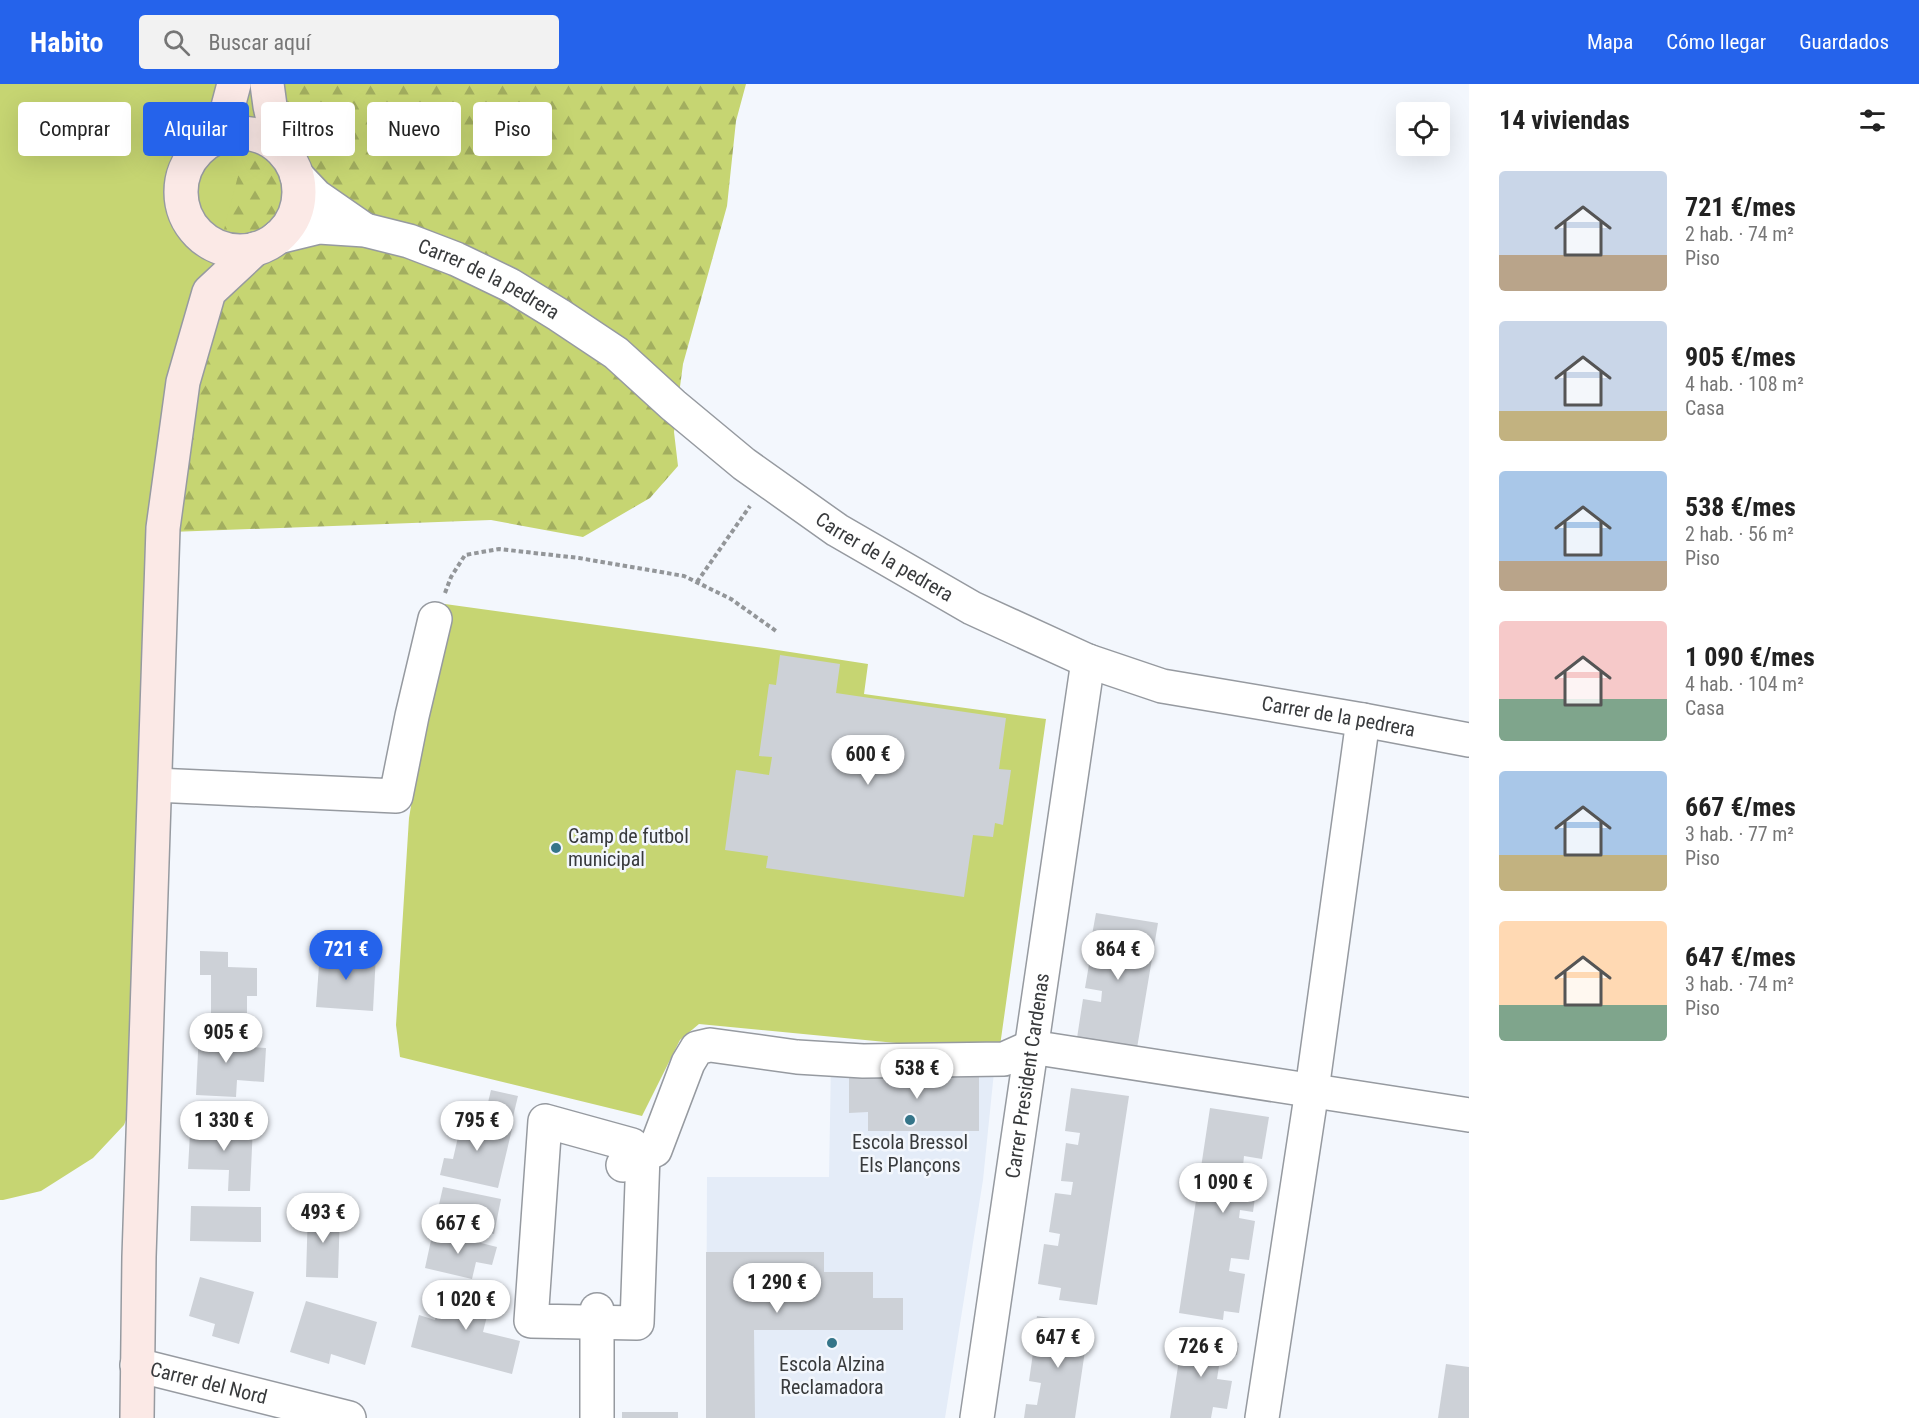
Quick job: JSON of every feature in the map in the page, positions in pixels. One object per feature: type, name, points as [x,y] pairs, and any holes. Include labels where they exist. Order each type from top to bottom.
[{"type":"main road","points":[[229,102],[234,84]]},
{"type":"main road","points":[[267,84],[269,102]]},
{"type":"main road","points":[[136,1418],[139,1257],[163,528],[183,382],[209,292],[194,229],[183,210],[181,200],[182,178],[192,156]]},
{"type":"main road","points":[[209,292],[266,243],[286,229],[299,198],[297,176],[287,156]]},
{"type":"main road","points":[[194,229],[211,244],[222,248],[244,251],[266,243]]},
{"type":"street","name":"Carrer de la pedrera","points":[[297,176],[316,196],[365,230]]},
{"type":"street","name":"Carrer de la pedrera","points":[[266,243],[319,227],[365,230],[409,241],[456,259],[510,285],[616,352],[673,405],[744,464],[837,530],[972,608],[1088,661],[1162,686],[1469,740]]},
{"type":"street","points":[[154,785],[396,796],[435,619]]},
{"type":"street","name":"Carrer President Cardenas","points":[[977,1418],[1088,661]]},
{"type":"street","points":[[1262,1418],[1312,1090],[1363,720]]},
{"type":"street","points":[[633,1160],[655,1150],[688,1063],[698,1048],[710,1045],[796,1057],[863,1060],[1004,1059],[1031,1047],[1469,1115]]},
{"type":"street","points":[[545,1121],[632,1145],[633,1160],[637,1323],[531,1321],[545,1121]]},
{"type":"street","points":[[597,1310],[597,1418]]},
{"type":"street","name":"Carrer del Nord","points":[[137,1365],[350,1418]]},
{"type":"path","points":[[697,582],[768,481]]},
{"type":"path","points":[[435,619],[452,577],[465,555],[499,549],[591,560],[684,576],[731,599],[776,631]]},
{"type":"shaded area","name":"Escola Alzina Reclamadora","points":[[831,1062],[995,1062],[983,1180],[945,1418],[706,1418],[707,1177],[829,1177]]},
{"type":"green space","points":[[0,84],[746,84],[736,121],[727,206],[683,364],[674,432],[678,466],[650,498],[583,537],[491,520],[171,532],[27,156],[131,156],[131,102],[18,102],[18,131]]},
{"type":"green space","points":[[0,84],[262,84],[249,134],[249,102],[143,102],[143,156],[243,156],[191,356],[145,1073],[124,1125],[93,1158],[41,1191],[0,1200]]},
{"type":"green space","points":[[445,604],[868,664],[864,694],[1046,719],[999,1053],[699,1024],[680,1040],[642,1116],[400,1057],[396,1025],[409,818]]},
{"type":"building","points":[[780,655],[840,664],[836,693],[1006,718],[999,769],[1011,770],[1003,825],[995,823],[993,837],[973,835],[964,897],[766,868],[768,856],[725,850],[736,770],[769,775],[772,757],[759,756],[769,684],[776,685]]},
{"type":"building","points":[[1096,913],[1158,923],[1137,1048],[1077,1038],[1083,999],[1101,1002],[1102,991],[1085,988],[1092,947],[1108,950],[1109,939],[1092,935]]},
{"type":"building","points":[[200,951],[228,952],[228,967],[257,968],[257,996],[247,996],[247,1013],[211,1013],[211,975],[200,975]]},
{"type":"building","points":[[320,951],[376,954],[373,1011],[316,1007]]},
{"type":"building","points":[[199,1031],[237,1033],[237,1046],[266,1048],[264,1082],[237,1080],[236,1097],[196,1095]]},
{"type":"building","points":[[979,1070],[979,1131],[868,1131],[868,1112],[849,1113],[849,1071]]},
{"type":"building","points":[[1071,1088],[1129,1096],[1097,1305],[1059,1300],[1061,1288],[1038,1284],[1044,1244],[1058,1246],[1060,1234],[1049,1232],[1055,1193],[1071,1195],[1073,1182],[1061,1181],[1066,1143],[1078,1145],[1080,1133],[1065,1131]]},
{"type":"building","points":[[491,1090],[518,1096],[512,1121],[485,1115]]},
{"type":"building","points":[[1210,1108],[1269,1117],[1262,1159],[1244,1156],[1243,1166],[1259,1168],[1253,1212],[1240,1210],[1239,1218],[1255,1221],[1249,1260],[1231,1258],[1229,1271],[1245,1274],[1239,1313],[1224,1311],[1223,1320],[1179,1313]]},
{"type":"building","points":[[453,1116],[512,1129],[498,1188],[440,1175],[444,1158],[453,1159],[458,1137],[449,1135]]},
{"type":"building","points":[[197,1123],[253,1126],[250,1191],[228,1191],[229,1170],[188,1169],[190,1133],[196,1134]]},
{"type":"building","points":[[443,1187],[501,1199],[494,1234],[435,1222]]},
{"type":"building","points":[[191,1206],[261,1207],[261,1242],[190,1241]]},
{"type":"building","points":[[308,1209],[340,1210],[338,1278],[306,1277]]},
{"type":"building","points":[[433,1231],[497,1247],[492,1265],[476,1262],[472,1279],[425,1268]]},
{"type":"building","points":[[706,1252],[824,1252],[824,1272],[873,1272],[873,1298],[903,1298],[903,1330],[754,1330],[755,1418],[706,1418]]},
{"type":"building","points":[[200,1277],[254,1292],[239,1344],[212,1336],[215,1324],[189,1316]]},
{"type":"building","points":[[444,1283],[503,1298],[500,1311],[489,1308],[483,1332],[520,1341],[512,1374],[411,1347],[419,1315],[435,1320]]},
{"type":"building","points":[[306,1301],[377,1322],[365,1365],[331,1354],[329,1364],[290,1352]]},
{"type":"building","points":[[1037,1316],[1089,1324],[1075,1418],[1024,1418],[1026,1404],[1037,1405],[1041,1383],[1029,1381],[1033,1353],[1044,1355],[1047,1334],[1034,1332]]},
{"type":"building","points":[[1183,1334],[1239,1343],[1237,1355],[1221,1353],[1217,1379],[1232,1381],[1227,1409],[1213,1407],[1211,1418],[1170,1418]]},
{"type":"building","points":[[1446,1364],[1469,1367],[1469,1418],[1438,1418]]},
{"type":"building","points":[[622,1412],[678,1412],[678,1418],[622,1418]]},
{"type":"place","name":"Camp de futbol municipal","points":[[556,848]]},
{"type":"place","name":"Escola Bressol Els Plançons","points":[[910,1120]]},
{"type":"place","name":"Escola Alzina Reclamadora","points":[[832,1343]]}]
